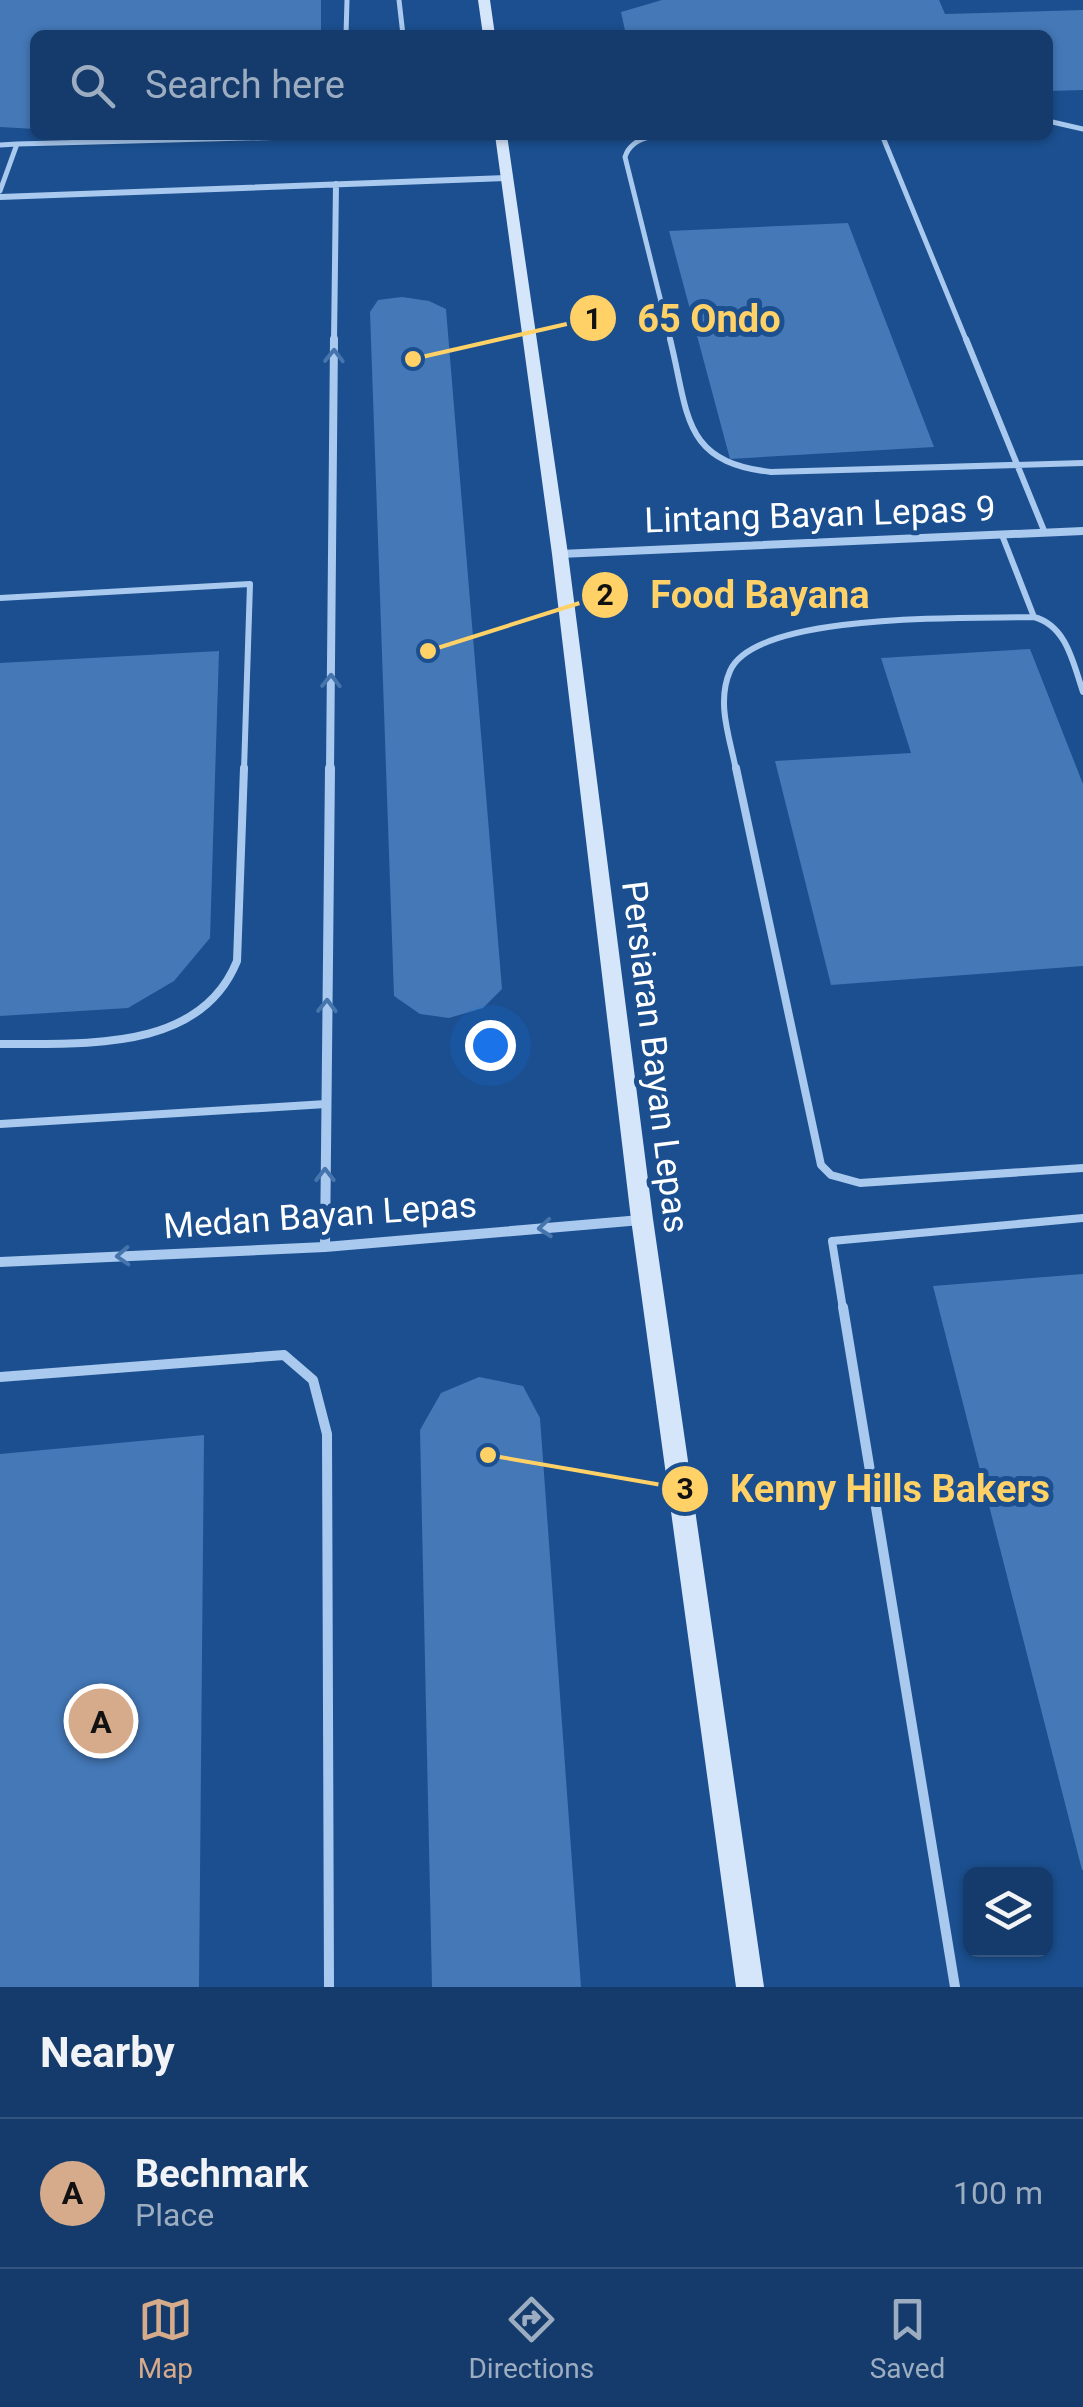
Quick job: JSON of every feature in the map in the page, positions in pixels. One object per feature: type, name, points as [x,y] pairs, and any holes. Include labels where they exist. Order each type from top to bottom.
[{"type":"street","points":[[484,0],[488,30]]},
{"type":"street","name":"Persiaran Bayan Lepas","points":[[502,140],[560,554],[642,1220],[750,1987]]},
{"type":"street","points":[[0,194],[506,178]]},
{"type":"street","points":[[325,1246],[336,184]]},
{"type":"street","name":"Lintang Bayan Lepas 9","points":[[560,554],[1083,532]]},
{"type":"street","name":"Medan Bayan Lepas","points":[[0,1262],[325,1246],[642,1220]]},
{"type":"lane","points":[[346,30],[347,0]]},
{"type":"lane","points":[[398,0],[401,30]]},
{"type":"lane","points":[[1053,122],[1083,129]]},
{"type":"lane","points":[[0,145],[162,140]]},
{"type":"lane","points":[[638,140],[628,147],[625,157],[694,435],[708,454],[736,468],[771,472],[1083,463]]},
{"type":"lane","points":[[884,140],[1045,533]]},
{"type":"lane","points":[[0,194],[17,144]]},
{"type":"lane","points":[[1002,535],[1034,617]]},
{"type":"lane","points":[[0,598],[250,584],[237,961],[225,989],[192,1017],[168,1028],[96,1042],[0,1044]]},
{"type":"lane","points":[[1083,692],[1058,628],[1045,618],[1034,617],[813,628],[774,636],[743,653],[725,678],[723,707],[821,1165],[831,1175],[860,1183],[1083,1168]]},
{"type":"lane","points":[[0,1124],[326,1104]]},
{"type":"lane","points":[[955,1987],[832,1241],[1083,1218]]},
{"type":"lane","points":[[0,1377],[284,1355],[313,1380],[326,1434],[329,1987]]},
{"type":"building","points":[[0,0],[321,0],[321,30],[30,30],[30,129],[0,127]]},
{"type":"building","points":[[662,0],[939,0],[945,14],[1083,10],[1083,90],[1053,91],[1053,30],[625,30],[621,12]]},
{"type":"building","points":[[848,223],[934,447],[730,459],[669,231]]},
{"type":"building","points":[[402,297],[429,301],[446,309],[502,989],[483,1008],[449,1018],[420,1014],[394,996],[370,312],[378,300]]},
{"type":"building","points":[[1030,649],[1083,784],[1083,966],[831,985],[775,761],[911,753],[881,658]]},
{"type":"building","points":[[219,651],[210,938],[174,981],[128,1008],[0,1016],[0,663]]},
{"type":"building","points":[[1083,1274],[1083,1870],[1082,1870],[933,1286]]},
{"type":"building","points":[[479,1377],[523,1386],[540,1418],[581,1987],[432,1987],[420,1430],[441,1393]]},
{"type":"building","points":[[204,1435],[199,1987],[0,1987],[0,1454]]},
{"type":"place","name":"65 Ondo","points":[[413,359]]},
{"type":"place","name":"Food Bayana","points":[[428,651]]},
{"type":"place","name":"Kenny Hills Bakers","points":[[488,1455]]},
{"type":"place","name":"Bechmark","points":[[101,1721]]}]
